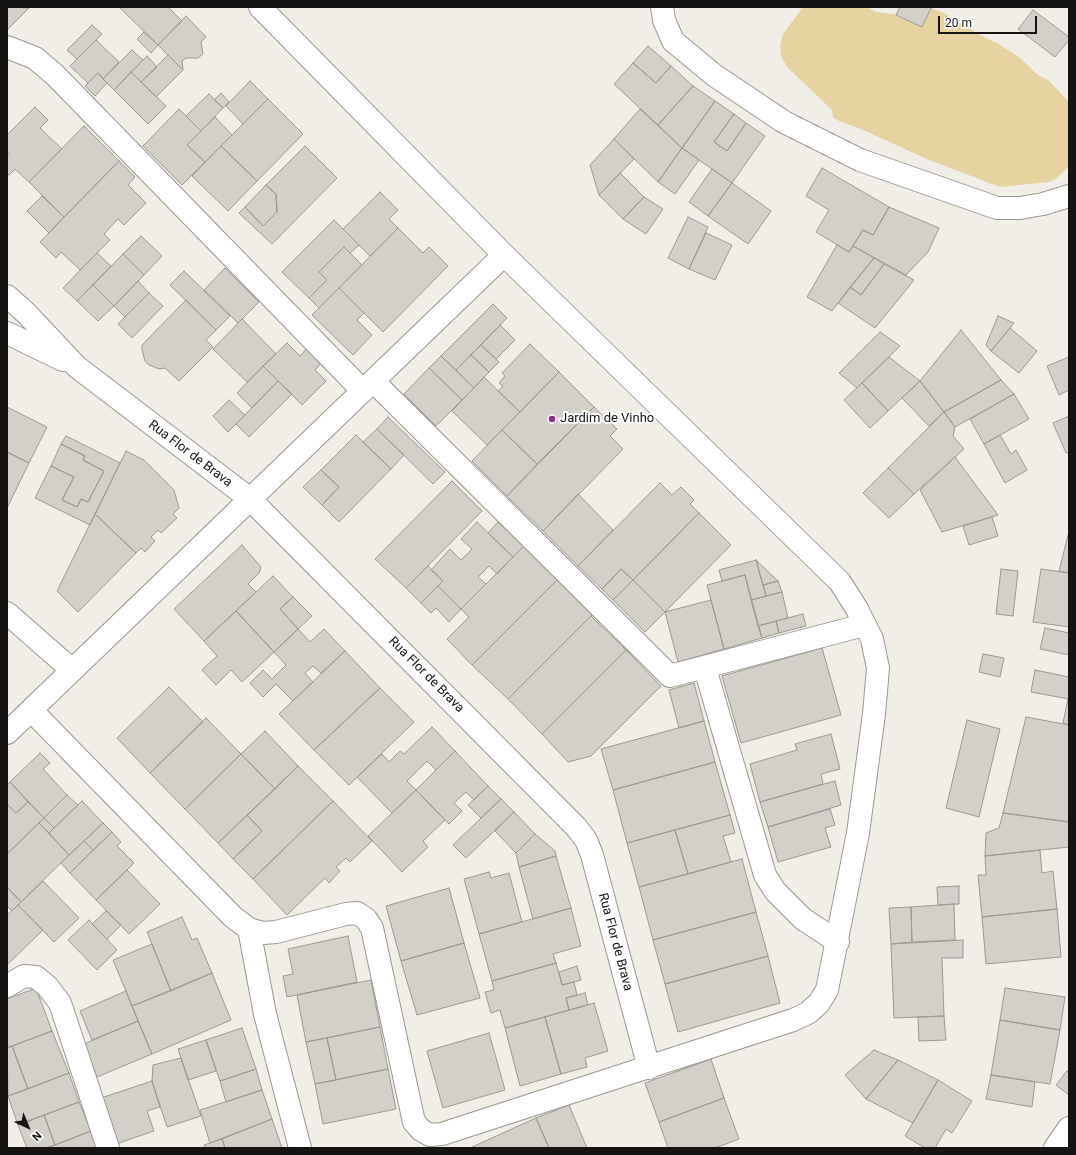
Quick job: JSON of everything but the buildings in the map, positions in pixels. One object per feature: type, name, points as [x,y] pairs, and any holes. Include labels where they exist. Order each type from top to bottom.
[{"type":"street","points":[[31,710],[234,917],[249,929],[263,933],[276,932],[346,914],[357,913],[366,919],[372,928],[414,1122],[421,1130],[430,1135],[442,1134],[793,1020],[808,1013],[819,1003],[828,990],[858,833],[874,714],[878,668],[872,639],[840,582],[504,255],[260,7]]},
{"type":"street","points":[[662,7],[664,20],[673,40],[714,74],[784,122],[860,160],[997,208],[1020,208],[1043,204],[1069,196]]},
{"type":"street","points":[[7,46],[35,58],[55,76],[368,386],[670,676],[864,625]]},
{"type":"street","points":[[7,733],[504,255]]},
{"type":"street","points":[[7,296],[26,313],[77,367]]},
{"type":"street","points":[[7,333],[77,367]]},
{"type":"street","name":"Rua Flor de Brava","points":[[77,367],[250,499],[576,827],[586,840],[592,855],[648,1068]]},
{"type":"street","points":[[7,613],[72,670]]},
{"type":"street","points":[[705,668],[765,875],[775,891],[803,919],[838,942]]},
{"type":"street","points":[[249,929],[265,1014],[300,1148]]},
{"type":"street","points":[[7,986],[24,976],[36,977],[47,986],[60,1003],[108,1148]]},
{"type":"street","points":[[1055,1148],[1069,1128]]},
{"type":"shaded area","points":[[803,7],[867,7],[876,12],[894,14],[922,27],[931,8],[946,14],[978,34],[997,43],[1019,57],[1038,75],[1048,80],[1069,102],[1069,166],[1057,178],[1049,182],[1000,187],[929,160],[861,129],[839,121],[833,117],[832,110],[787,67],[781,56],[780,46],[783,34]]},
{"type":"place","name":"Jardim de Vinho","points":[[552,419]]}]
